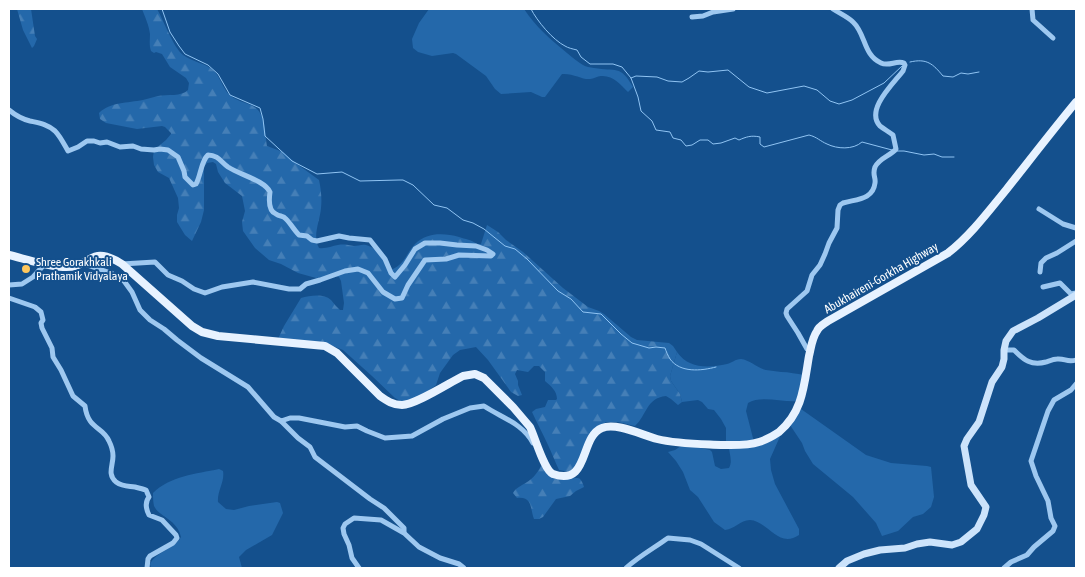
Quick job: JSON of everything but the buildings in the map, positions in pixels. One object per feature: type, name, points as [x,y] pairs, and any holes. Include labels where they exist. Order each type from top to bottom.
[{"type":"main road","name":"Abukhaireni-Gorkha Highway","points":[[9,255],[64,267],[81,263],[97,255],[105,255],[122,264],[185,321],[202,332],[218,336],[325,346],[337,353],[380,396],[388,402],[395,404],[415,402],[463,376],[480,376],[489,382],[530,427],[548,471],[552,474],[573,474],[579,469],[584,454],[596,432],[609,426],[658,440],[703,444],[746,445],[768,439],[778,432],[796,412],[801,402],[810,351],[816,331],[828,321],[954,248],[995,203],[1076,102]]},
{"type":"main road","points":[[839,568],[847,561],[880,550],[905,548],[930,542],[952,545],[961,542],[977,529],[986,507],[972,485],[964,446],[979,422],[992,382],[1002,368],[1006,341],[1012,331],[1038,318],[1076,294]]},
{"type":"street","points":[[692,17],[733,9]]},
{"type":"street","points":[[810,351],[787,316],[787,309],[807,291],[812,275],[820,264],[828,243],[837,228],[840,205],[867,197],[876,183],[874,175],[876,165],[896,149],[893,135],[880,126],[876,120],[876,109],[905,66],[904,62],[900,61],[888,65],[883,64],[871,56],[860,32],[853,22],[833,9]]},
{"type":"street","points":[[1032,9],[1033,20],[1053,38]]},
{"type":"street","points":[[9,110],[15,116],[44,124],[55,131],[68,151],[87,141],[107,142],[120,147],[133,146],[154,150],[168,150],[178,157],[186,177],[193,185],[196,184],[200,177],[204,157],[213,155],[227,166],[268,188],[270,192],[268,200],[273,212],[286,218],[299,235],[307,236],[317,241],[339,236],[370,240],[389,265],[394,277],[405,265],[415,249],[424,243],[476,246],[493,254],[492,256],[459,255],[446,259],[425,260],[408,285],[402,298],[395,299],[383,292],[368,273],[358,269],[345,271],[306,284],[300,289],[289,289],[253,282],[222,287],[205,293],[168,275],[155,262],[122,264]]},
{"type":"street","points":[[1039,209],[1063,224],[1076,228]]},
{"type":"street","points":[[1040,272],[1041,263],[1046,258],[1076,241]]},
{"type":"street","points":[[9,285],[22,284],[33,277],[44,265],[43,263]]},
{"type":"street","points":[[81,263],[111,273],[124,281],[132,292],[140,310],[150,320],[201,358],[248,387],[274,417],[310,447],[314,457],[384,508],[404,528],[404,533]]},
{"type":"street","points":[[1043,287],[1060,283],[1072,294],[1076,294]]},
{"type":"street","points":[[9,298],[35,307],[41,312],[42,328],[52,348],[53,357],[73,396],[85,406],[91,423],[110,442],[113,456],[112,478],[124,487],[146,490],[149,497],[146,506],[150,515],[162,520],[176,535],[177,538],[173,543],[150,556],[147,568]]},
{"type":"street","points":[[1004,350],[1014,350],[1023,358],[1038,364],[1058,358],[1070,362],[1076,360]]},
{"type":"street","points":[[1004,568],[1011,562],[1028,555],[1055,526],[1050,518],[1048,501],[1031,461],[1048,411],[1054,400],[1071,390],[1076,384]]},
{"type":"street","points":[[281,421],[299,418],[345,427],[357,426],[385,438],[412,436],[443,419],[470,408],[484,406],[517,425],[530,437],[541,456]]},
{"type":"street","points":[[359,568],[352,558],[350,545],[344,534],[345,524],[354,518],[381,520],[404,533],[419,547],[464,568]]},
{"type":"street","points":[[626,568],[668,538],[690,540],[701,544],[739,568]]},
{"type":"green space","points":[[17,9],[31,9],[37,39],[32,48],[23,30]]},
{"type":"green space","points":[[142,9],[157,9],[172,40],[183,55],[211,68],[229,94],[258,110],[265,129],[267,146],[283,152],[319,180],[321,205],[316,239],[319,248],[340,245],[366,245],[378,252],[391,270],[400,265],[415,244],[425,237],[436,234],[447,235],[481,244],[487,225],[523,252],[563,288],[588,307],[604,314],[631,337],[637,340],[669,343],[673,346],[677,352],[670,376],[671,381],[680,394],[682,402],[678,405],[666,396],[659,397],[651,403],[635,426],[618,422],[606,422],[594,431],[577,467],[570,472],[559,470],[532,412],[545,407],[548,400],[557,399],[555,391],[545,381],[545,372],[539,366],[534,366],[528,372],[517,370],[515,374],[522,395],[518,396],[511,392],[476,347],[460,350],[453,355],[440,373],[436,385],[415,401],[404,403],[395,398],[343,350],[328,344],[278,339],[301,298],[324,296],[331,300],[340,310],[343,310],[344,303],[339,277],[316,278],[298,273],[269,260],[255,248],[243,231],[242,222],[245,211],[242,196],[225,183],[218,172],[216,164],[213,162],[207,163],[204,167],[204,210],[201,222],[192,241],[185,235],[177,222],[178,198],[169,178],[158,172],[154,165],[154,150],[171,133],[162,126],[137,129],[106,123],[100,119],[99,113],[103,109],[114,105],[178,94],[188,90],[189,83],[186,78],[170,67],[162,54],[151,51],[150,34]]},
{"type":"green space","points":[[429,9],[524,9],[544,33],[584,66],[617,70],[625,75],[633,87],[628,92],[609,77],[601,76],[587,79],[570,74],[562,74],[545,97],[531,92],[501,94],[486,76],[456,54],[432,56],[418,52],[413,48],[412,39],[419,23]]},
{"type":"green space","points":[[677,352],[687,362],[699,366],[720,365],[741,359],[766,370],[804,375],[799,401],[766,399],[748,403],[746,411],[754,442],[726,443],[726,428],[714,410],[708,409],[698,400],[682,402],[680,394],[671,381],[670,376]]},
{"type":"green space","points":[[801,409],[866,455],[891,463],[931,467],[934,497],[931,507],[923,514],[913,517],[898,531],[882,536],[876,523],[853,497],[813,464],[790,425]]},
{"type":"green space","points":[[782,432],[770,459],[771,470],[775,484],[799,529],[799,535],[792,538],[785,539],[779,537],[762,525],[750,520],[743,521],[725,530],[714,522],[698,497],[690,490],[683,472],[668,452],[681,446],[710,450],[715,466],[721,469],[729,468],[731,460],[729,446],[754,447]]},
{"type":"green space","points":[[542,464],[551,477],[559,479],[578,478],[584,487],[570,496],[556,499],[543,517],[534,519],[528,501],[517,498],[513,493],[534,476]]},
{"type":"green space","points":[[219,469],[223,471],[223,475],[218,502],[226,509],[234,510],[249,506],[280,503],[283,513],[272,535],[246,550],[239,557],[242,568],[151,568],[150,564],[153,560],[181,537],[176,526],[156,510],[153,493],[175,479]]},
{"type":"waterway","points":[[162,9],[170,32],[185,54],[208,65],[218,74],[230,95],[260,108],[265,136],[292,161],[317,174],[342,172],[360,181],[403,180],[413,185],[434,205],[447,208],[463,220],[484,229],[505,246],[515,249],[558,291],[571,299],[583,312],[601,314],[632,343],[649,348],[665,348],[674,364],[685,369],[697,370],[716,367]]},
{"type":"waterway","points":[[531,9],[551,35],[566,47],[577,50],[581,57],[590,64],[613,64],[622,67],[631,78],[641,111],[652,121],[656,130],[670,132],[673,138],[681,140],[686,146],[700,140],[708,140],[713,144],[735,138],[739,140],[754,136],[760,137],[760,144],[764,147],[809,135],[835,147],[845,148],[862,142],[892,150]]},
{"type":"waterway","points":[[910,62],[921,61],[929,63],[943,76],[953,77],[961,73],[979,72]]},
{"type":"waterway","points":[[631,78],[636,76],[657,77],[668,81],[682,82],[699,71],[728,70],[749,87],[767,93],[804,86],[817,90],[830,101],[839,104],[852,100],[884,83],[902,66]]},
{"type":"waterway","points":[[897,151],[954,157]]},
{"type":"place","name":"Shree Gorakhkali Prathamik Vidyalaya","points":[[26,269]]}]
